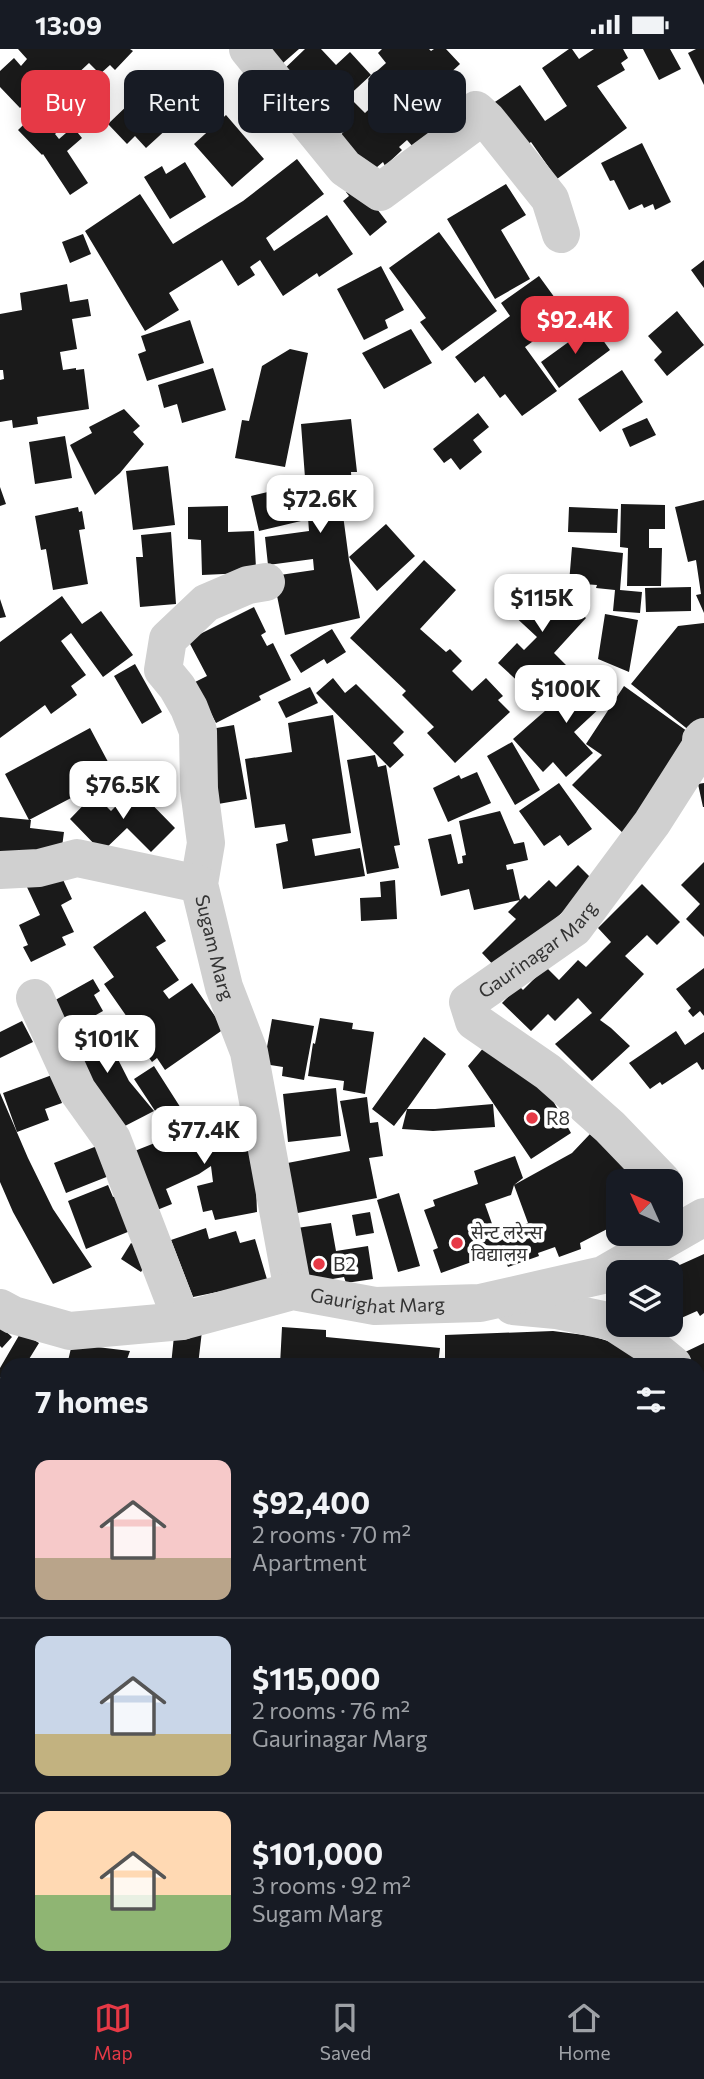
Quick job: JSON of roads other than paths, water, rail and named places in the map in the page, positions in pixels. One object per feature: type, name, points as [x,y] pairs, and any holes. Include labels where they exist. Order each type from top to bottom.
[{"type":"street","points":[[248,49],[345,168],[380,191],[472,124],[476,110],[550,199],[561,234]]},
{"type":"street","name":"Sugam Marg","points":[[266,582],[248,585],[206,603],[169,639],[163,670],[190,708],[198,731],[199,789],[206,843],[199,884],[224,987],[249,1052],[293,1291]]},
{"type":"street","name":"Gaurinagar Marg","points":[[650,1169],[610,1127],[548,1072],[474,1021],[468,1002],[574,928],[652,823],[704,737]]},
{"type":"street","points":[[0,870],[39,868],[77,858],[199,884]]},
{"type":"street","points":[[35,998],[77,1090],[112,1139],[182,1321]]},
{"type":"street","points":[[683,1201],[702,1218]]},
{"type":"street","name":"Gaurighat Marg","points":[[0,1308],[13,1315],[71,1331],[182,1321],[293,1291],[374,1306],[480,1303],[603,1275],[702,1218]]},
{"type":"street","points":[[480,1303],[556,1310],[613,1322],[665,1358]]},
{"type":"place","name":"R8","points":[[532,1118]]},
{"type":"place","name":"सेन्ट लरेन्स विद्यालय","points":[[457,1243]]},
{"type":"place","name":"B2","points":[[319,1264]]}]
